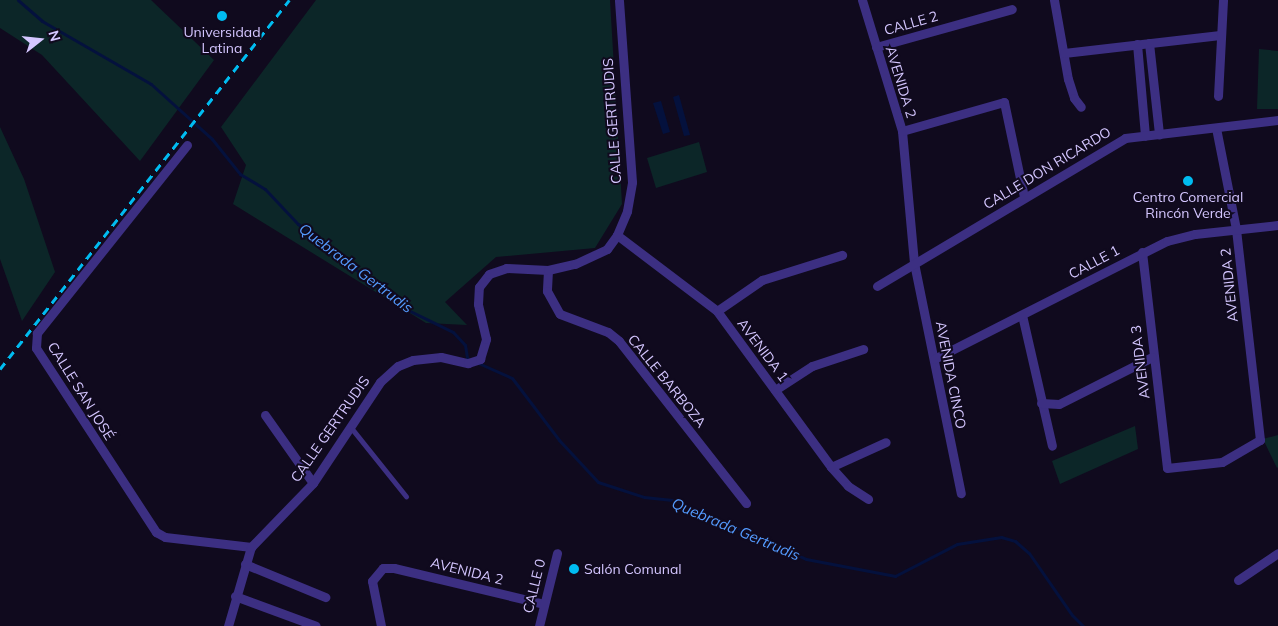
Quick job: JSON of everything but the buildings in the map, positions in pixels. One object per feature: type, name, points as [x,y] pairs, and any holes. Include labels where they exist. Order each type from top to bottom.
[{"type":"street","name":"CALLE GERTRUDIS","points":[[228,626],[235,596],[251,547],[313,483],[349,424],[380,382],[398,366],[425,358],[468,363],[480,359],[486,344],[478,304],[479,287],[489,274],[518,266],[548,270],[596,257],[607,249],[617,235],[626,211],[632,182],[619,0]]},
{"type":"street","name":"AVENIDA 2","points":[[862,0],[902,131],[914,263]]},
{"type":"street","points":[[1054,0],[1074,98],[1081,107]]},
{"type":"street","points":[[1218,96],[1222,0]]},
{"type":"street","name":"CALLE 2","points":[[876,47],[1012,9]]},
{"type":"street","points":[[1064,52],[1220,35]]},
{"type":"street","points":[[1148,43],[1159,134]]},
{"type":"street","points":[[1137,44],[1145,136]]},
{"type":"street","points":[[902,131],[1004,102],[1024,197]]},
{"type":"street","name":"CALLE DON RICARDO","points":[[877,286],[1125,138],[1278,120]]},
{"type":"street","name":"AVENIDA 2","points":[[1167,468],[1212,465],[1260,440],[1236,229],[1216,128]]},
{"type":"street","name":"CALLE SAN JOSÉ","points":[[187,145],[37,333],[36,348],[156,532],[165,537],[251,547]]},
{"type":"street","name":"CALLE 1","points":[[934,360],[1142,252],[1167,241],[1194,234],[1278,225]]},
{"type":"street","name":"AVENIDA 1","points":[[617,235],[717,311],[831,467],[848,486],[868,499]]},
{"type":"street","name":"AVENIDA 3","points":[[1142,252],[1152,357],[1167,468]]},
{"type":"street","points":[[717,311],[762,280],[842,255]]},
{"type":"street","name":"AVENIDA CINCO","points":[[914,263],[961,493]]},
{"type":"street","name":"CALLE BARBOZA","points":[[548,270],[547,291],[560,314],[608,332],[619,341],[746,503]]},
{"type":"street","points":[[1022,315],[1052,446]]},
{"type":"street","points":[[775,390],[812,366],[863,349]]},
{"type":"street","points":[[1041,403],[1059,404],[1152,357]]},
{"type":"street","points":[[265,415],[313,483]]},
{"type":"street","points":[[831,467],[886,442]]},
{"type":"street","name":"CALLE 0","points":[[538,626],[557,553]]},
{"type":"street","points":[[1238,580],[1278,553]]},
{"type":"street","points":[[245,564],[325,597]]},
{"type":"street","name":"AVENIDA 2","points":[[381,626],[372,581],[383,568],[394,568],[544,604]]},
{"type":"street","points":[[235,596],[316,626]]},
{"type":"lane","points":[[349,424],[406,496]]},
{"type":"green space","points":[[0,0],[151,0],[214,60],[140,161],[42,55],[0,28]]},
{"type":"green space","points":[[316,0],[610,0],[622,204],[595,248],[496,257],[445,302],[467,325],[426,323],[233,204],[246,165],[221,127]]},
{"type":"green space","points":[[1259,49],[1278,51],[1278,109],[1257,109]]},
{"type":"green space","points":[[0,127],[24,179],[55,272],[22,321],[0,259]]},
{"type":"green space","points":[[699,142],[707,172],[656,188],[647,158]]},
{"type":"green space","points":[[1135,426],[1138,449],[1060,484],[1052,461]]},
{"type":"green space","points":[[1278,435],[1278,467],[1277,468],[1263,439]]},
{"type":"shaded area","points":[[679,95],[690,135],[684,136],[673,97]]},
{"type":"shaded area","points":[[661,101],[670,132],[663,134],[653,103]]},
{"type":"waterway","name":"Quebrada Gertrudis","points":[[18,0],[42,21],[151,84],[212,139],[240,174],[265,189],[298,224],[406,309],[453,332],[465,345],[467,358],[470,360]]},
{"type":"waterway","name":"Quebrada Gertrudis","points":[[476,362],[512,378],[559,440],[598,482],[644,497],[675,500],[806,559],[895,576],[957,544],[1001,537],[1015,541],[1029,553],[1072,615],[1083,626]]},
{"type":"railway","points":[[0,369],[289,0]]},
{"type":"place","name":"Universidad Latina","points":[[222,16]]},
{"type":"place","name":"Centro Comercial Rincón Verde","points":[[1188,181]]},
{"type":"place","name":"Salón Comunal","points":[[574,569]]}]
